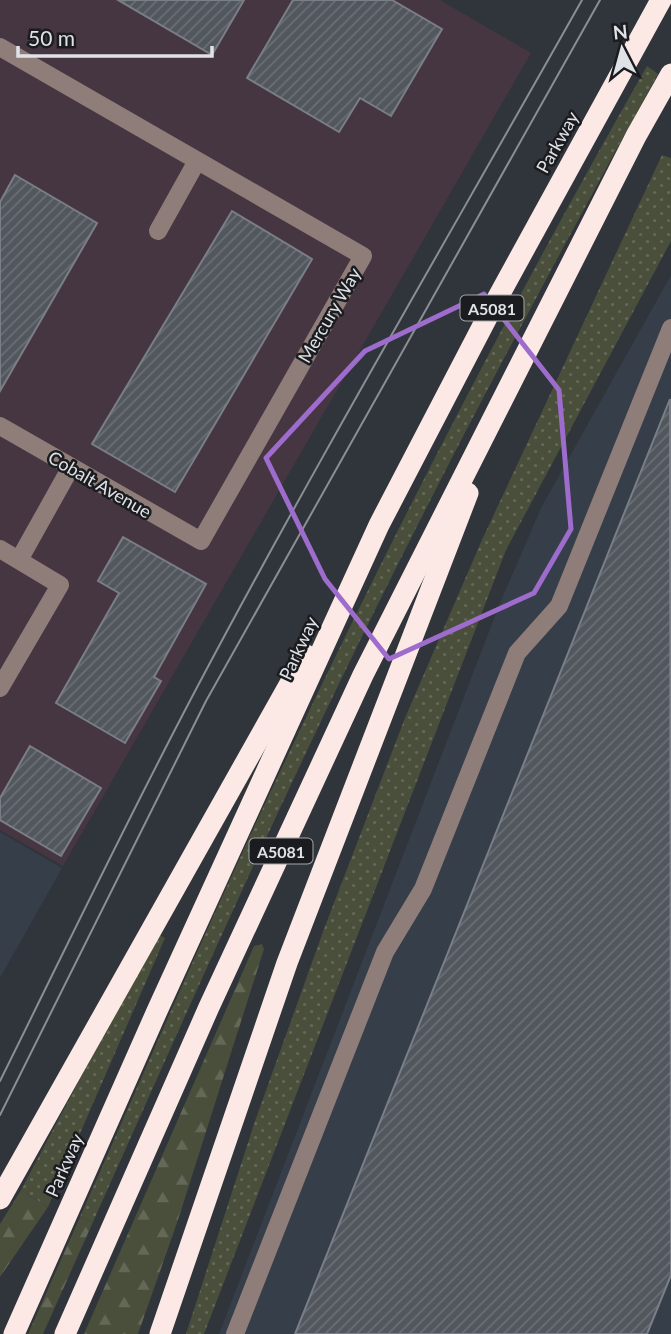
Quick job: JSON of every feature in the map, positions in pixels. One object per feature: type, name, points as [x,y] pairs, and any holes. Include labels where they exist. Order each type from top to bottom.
[{"type":"highway","name":"Parkway","points":[[14,1334],[379,525],[492,308],[661,0]]},
{"type":"highway","name":"A5081","points":[[65,1334],[209,1007],[363,675],[671,74]]},
{"type":"highway","name":"A5081","points":[[160,1334],[287,962],[514,377]]},
{"type":"highway","name":"A5081","points":[[0,1199],[379,525]]},
{"type":"street","name":"Mercury Way","points":[[0,47],[363,256],[201,541]]},
{"type":"street","points":[[158,231],[197,161]]},
{"type":"street","points":[[235,1334],[385,952],[423,889],[517,653],[559,606],[671,328]]},
{"type":"street","name":"Cobalt Avenue","points":[[0,426],[201,541]]},
{"type":"street","points":[[19,560],[71,467]]},
{"type":"street","points":[[0,549],[60,585],[0,688]]},
{"type":"highlighted area","points":[[484,294],[559,390],[571,529],[534,593],[389,659],[325,579],[266,458],[365,351]]},
{"type":"shaded area","points":[[0,0],[440,0],[531,53],[63,866],[0,830]]},
{"type":"shaded area","points":[[671,275],[671,1334],[219,1334],[500,603],[541,508]]},
{"type":"shaded area","points":[[0,832],[62,868],[0,978]]},
{"type":"green space","points":[[647,66],[658,74],[490,385],[353,654],[239,897],[93,1222],[80,1217],[227,886],[365,596],[502,329]]},
{"type":"green space","points":[[662,155],[671,158],[671,241],[506,550],[204,1334],[186,1334],[255,1121],[324,929],[405,718],[481,542]]},
{"type":"green space","points":[[157,934],[165,938],[48,1207],[21,1190]]},
{"type":"green space","points":[[262,944],[264,949],[178,1220],[138,1334],[84,1334],[254,946]]},
{"type":"green space","points":[[21,1190],[48,1207],[0,1277],[0,1224]]},
{"type":"green space","points":[[80,1217],[93,1222],[43,1334],[28,1334]]},
{"type":"pier","points":[[575,0],[616,0],[603,24],[571,6]]},
{"type":"pier","points":[[626,0],[671,0],[671,62],[611,28]]},
{"type":"building","points":[[118,0],[244,0],[212,55]]},
{"type":"building","points":[[293,0],[392,0],[442,29],[391,116],[360,98],[339,132],[247,78]]},
{"type":"building","points":[[15,175],[97,223],[0,391],[0,202]]},
{"type":"building","points":[[232,211],[312,259],[175,492],[92,444]]},
{"type":"building","points":[[670,399],[671,1275],[647,1334],[295,1334]]},
{"type":"building","points":[[123,537],[206,584],[154,677],[161,681],[125,743],[56,703],[119,593],[98,581]]},
{"type":"building","points":[[30,746],[101,788],[61,856],[0,820],[0,798]]},
{"type":"tram line","points":[[0,1081],[144,791],[240,607],[582,0]]},
{"type":"tram line","points":[[0,1115],[206,701],[600,0]]}]
